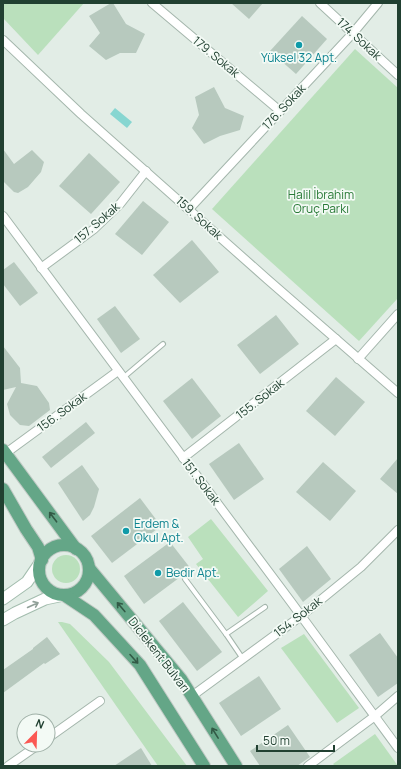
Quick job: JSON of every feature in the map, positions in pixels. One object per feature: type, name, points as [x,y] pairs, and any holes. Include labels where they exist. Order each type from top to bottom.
[{"type":"main road","points":[[3,620],[45,599],[73,594],[80,590],[85,584],[89,568],[87,560],[76,548],[4,451]]},
{"type":"main road","points":[[3,489],[26,529],[38,546],[42,560],[40,576],[44,584],[49,590],[56,594],[64,595]]},
{"type":"main road","points":[[3,599],[27,582],[46,554],[53,549],[60,546],[76,548]]},
{"type":"main road","name":"Diclekent Bulvarı","points":[[89,568],[181,679],[236,766]]},
{"type":"main road","name":"Diclekent Bulvarı","points":[[64,595],[94,615],[140,665],[204,766]]},
{"type":"street","name":"179. Sokak","points":[[152,3],[280,111]]},
{"type":"street","name":"174. Sokak","points":[[320,3],[398,75]]},
{"type":"street","name":"176. Sokak","points":[[189,209],[353,33],[378,3]]},
{"type":"street","name":"159. Sokak","points":[[3,40],[81,114],[398,393]]},
{"type":"street","name":"157. Sokak","points":[[42,268],[94,229],[120,204],[146,171]]},
{"type":"street","name":"151. Sokak","points":[[3,216],[398,748]]},
{"type":"street","points":[[358,358],[398,314]]},
{"type":"street","name":"155. Sokak","points":[[183,458],[336,339]]},
{"type":"street","name":"156. Sokak","points":[[4,451],[121,374]]},
{"type":"street","name":"154. Sokak","points":[[192,696],[301,616],[361,567],[398,530]]},
{"type":"street","points":[[308,766],[375,716],[398,696]]},
{"type":"street","points":[[56,732],[100,701]]},
{"type":"street","points":[[8,766],[27,753]]},
{"type":"lane","points":[[121,374],[163,344]]},
{"type":"lane","points":[[184,579],[243,659]]},
{"type":"lane","points":[[226,634],[265,607]]},
{"type":"green space","points":[[3,3],[84,3],[38,55],[3,18]]},
{"type":"green space","name":"Halil İbrahim Oruç Parkı","points":[[355,49],[398,88],[398,298],[359,341],[212,209]]},
{"type":"green space","points":[[211,519],[268,591],[238,617],[196,564],[203,559],[188,537]]},
{"type":"green space","points":[[66,555],[76,559],[80,569],[76,579],[66,583],[56,579],[52,569],[56,559]]},
{"type":"green space","points":[[58,622],[70,624],[109,662],[187,766],[158,766]]},
{"type":"green space","points":[[304,634],[359,708],[337,723],[281,648]]},
{"type":"green space","points":[[375,734],[398,766],[335,766],[333,764]]},
{"type":"water","points":[[115,108],[132,122],[127,128],[110,114]]},
{"type":"building","points":[[113,3],[126,24],[145,34],[136,53],[120,53],[106,60],[89,46],[100,33],[89,16]]},
{"type":"building","points":[[231,3],[263,3],[249,19]]},
{"type":"building","name":"Yüksel 32 Apt.","points":[[302,16],[327,39],[296,74],[270,51]]},
{"type":"building","points":[[214,87],[225,108],[244,116],[240,130],[220,136],[204,144],[192,128],[199,115],[195,97]]},
{"type":"building","points":[[3,149],[14,164],[32,150],[44,162],[41,172],[28,187],[18,193],[14,192],[3,181]]},
{"type":"building","points":[[89,153],[120,182],[91,214],[59,186]]},
{"type":"building","points":[[143,201],[169,222],[142,255],[115,234]]},
{"type":"building","points":[[192,240],[219,272],[180,303],[153,275]]},
{"type":"building","points":[[14,262],[38,293],[20,306],[3,284],[3,270]]},
{"type":"building","points":[[115,306],[140,339],[121,353],[97,319]]},
{"type":"building","points":[[276,315],[299,344],[260,374],[237,345]]},
{"type":"building","points":[[3,346],[20,368],[21,383],[37,386],[49,403],[50,410],[29,426],[20,425],[10,415],[7,404],[16,387],[3,390]]},
{"type":"building","points":[[336,377],[365,402],[335,436],[306,411]]},
{"type":"building","points":[[192,378],[221,416],[192,439],[163,401]]},
{"type":"building","points":[[86,422],[95,433],[51,468],[42,457]]},
{"type":"building","points":[[239,443],[264,479],[234,500],[209,464]]},
{"type":"building","points":[[398,458],[398,494],[380,479]]},
{"type":"building","points":[[323,462],[356,491],[330,521],[296,492]]},
{"type":"building","points":[[82,465],[99,489],[90,515],[83,521],[58,483]]},
{"type":"building","name":"Erdem & Okul Apt.","points":[[140,498],[161,526],[112,563],[91,536]]},
{"type":"building","name":"Bedir Apt.","points":[[170,542],[191,569],[144,604],[124,576]]},
{"type":"building","points":[[307,546],[331,579],[303,602],[279,569]]},
{"type":"building","points":[[183,602],[222,652],[197,671],[159,621]]},
{"type":"building","points":[[380,633],[398,658],[398,683],[378,697],[349,655]]},
{"type":"building","points":[[47,637],[60,654],[45,664],[44,663],[3,693],[3,670],[33,649]]},
{"type":"building","points":[[259,676],[281,709],[241,736],[219,703]]},
{"type":"building","points":[[288,725],[310,757],[297,766],[260,766],[250,751]]},
{"type":"building","points":[[141,748],[152,766],[114,766]]},
{"type":"place","name":"Yüksel 32 Apt.","points":[[299,45]]},
{"type":"place","name":"Erdem & Okul Apt.","points":[[126,531]]},
{"type":"place","name":"Bedir Apt.","points":[[158,573]]}]
